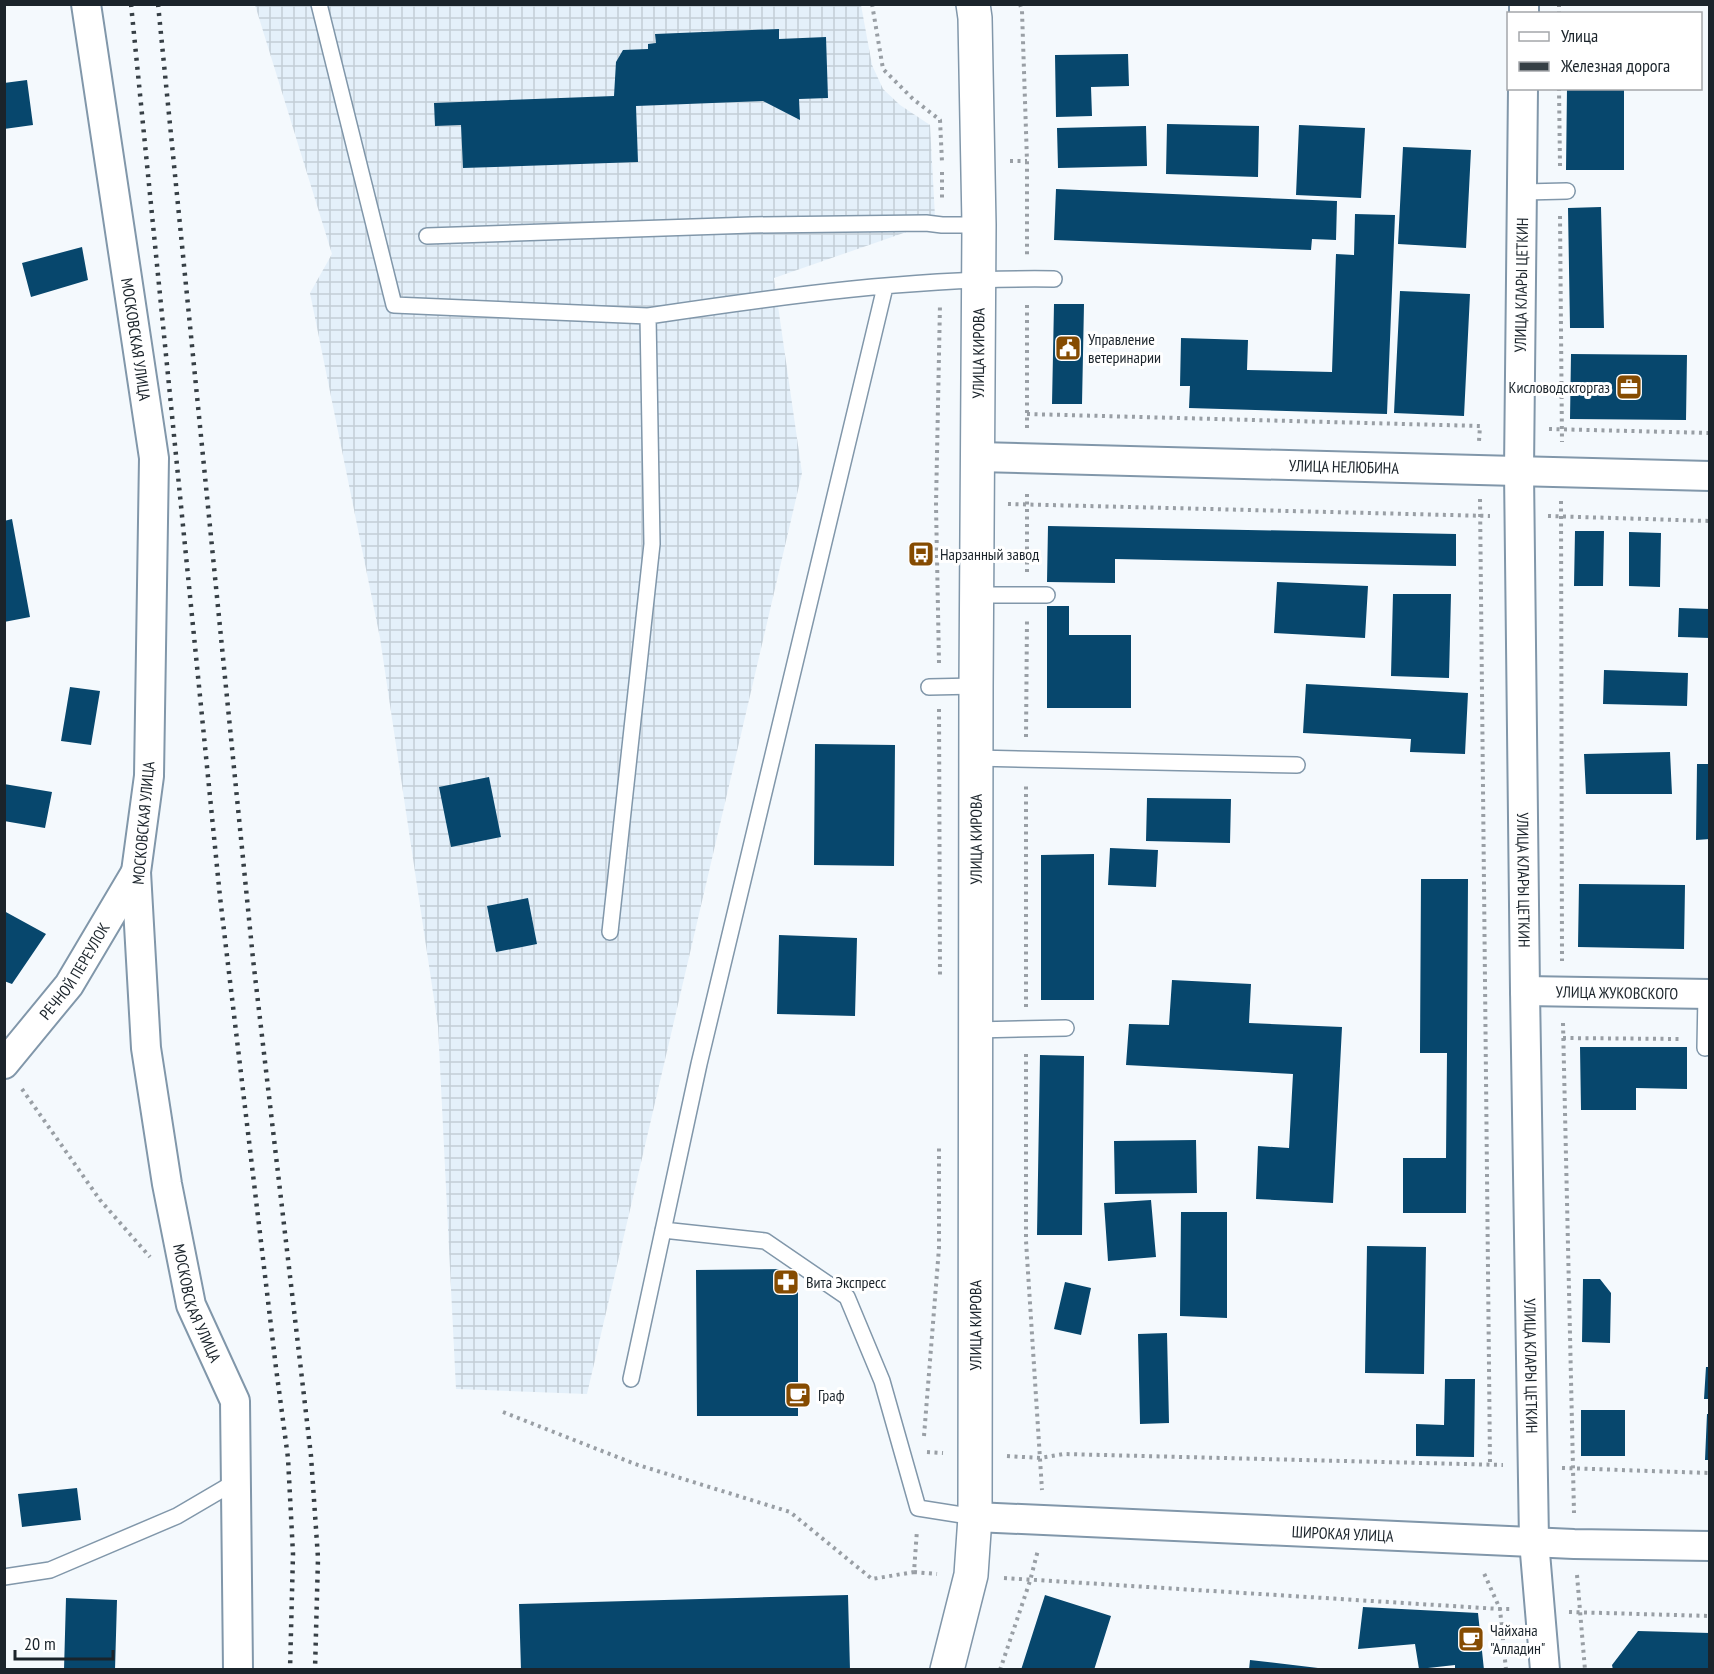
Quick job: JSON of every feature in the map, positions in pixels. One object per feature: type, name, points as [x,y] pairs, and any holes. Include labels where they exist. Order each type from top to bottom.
[{"type":"street","name":"МОСКОВСКАЯ УЛИЦА","points":[[86,4],[154,458],[149,776],[136,872],[147,1047],[167,1184],[191,1305],[235,1401],[238,1670]]},
{"type":"street","name":"УЛИЦА КИРОВА","points":[[947,1670],[971,1575],[975,1517],[975,758],[979,225],[973,4]]},
{"type":"street","name":"УЛИЦА КЛАРЫ ЦЕТКИН","points":[[1523,90],[1519,471],[1525,991],[1534,1541],[1545,1670]]},
{"type":"street","name":"УЛИЦА НЕЛЮБИНА","points":[[978,458],[1710,476]]},
{"type":"street","name":"РЕЧНОЙ ПЕРЕУЛОК","points":[[5,1064],[69,985],[136,872]]},
{"type":"street","name":"УЛИЦА ЖУКОВСКОГО","points":[[1525,991],[1708,994]]},
{"type":"street","name":"ШИРОКАЯ УЛИЦА","points":[[975,1517],[1574,1544],[1710,1546]]},
{"type":"lane","points":[[319,4],[394,305],[648,316],[777,297],[885,287],[979,280],[1054,279]]},
{"type":"lane","points":[[1522,192],[1564,192]]},
{"type":"lane","points":[[427,236],[752,225],[926,223],[979,225]]},
{"type":"lane","points":[[631,1379],[702,1052],[885,287]]},
{"type":"lane","points":[[610,932],[652,544],[648,316]]},
{"type":"lane","points":[[976,595],[1047,595]]},
{"type":"lane","points":[[934,687],[976,686]]},
{"type":"lane","points":[[975,758],[1297,765]]},
{"type":"lane","points":[[1705,1043],[1708,994]]},
{"type":"lane","points":[[975,1030],[1066,1028]]},
{"type":"lane","points":[[663,1230],[765,1241],[847,1297],[882,1381],[918,1508],[975,1517]]},
{"type":"lane","points":[[4,1576],[50,1570],[177,1516],[235,1482]]},
{"type":"path","points":[[872,4],[883,69],[913,99],[940,120],[942,225]]},
{"type":"path","points":[[1020,4],[1027,161],[1028,278],[1026,1241],[1040,1458]]},
{"type":"path","points":[[1559,90],[1564,192],[1561,472],[1562,992],[1574,1544],[1585,1670]]},
{"type":"path","points":[[940,282],[934,687],[940,980]]},
{"type":"path","points":[[1027,414],[1710,433]]},
{"type":"path","points":[[1480,426],[1490,1464]]},
{"type":"path","points":[[936,505],[1027,504],[1710,521]]},
{"type":"path","points":[[1563,1038],[1705,1043]]},
{"type":"path","points":[[5,1064],[99,1200],[153,1262]]},
{"type":"path","points":[[924,1441],[939,1248]]},
{"type":"path","points":[[503,1412],[635,1464],[790,1512],[872,1579],[914,1572],[918,1508]]},
{"type":"path","points":[[923,1452],[1040,1458],[1076,1454],[1490,1464],[1710,1473]]},
{"type":"path","points":[[1000,1670],[1030,1581],[1500,1609],[1710,1616]]},
{"type":"path","points":[[1500,1609],[1506,1670]]},
{"type":"shaded area","points":[[255,5],[861,5],[872,65],[883,89],[900,105],[930,125],[935,217],[918,228],[774,278],[802,473],[587,1394],[456,1389],[438,1026],[380,638],[310,293],[332,254]]},
{"type":"building","points":[[779,29],[779,39],[826,37],[828,98],[799,99],[800,120],[763,101],[636,106],[638,162],[463,168],[461,125],[435,126],[434,103],[614,96],[616,62],[623,50],[648,49],[648,44],[656,43],[655,34]]},
{"type":"building","points":[[1128,54],[1129,86],[1091,87],[1092,116],[1056,117],[1055,55]]},
{"type":"building","points":[[27,80],[33,125],[4,129],[4,83]]},
{"type":"building","points":[[1567,90],[1624,90],[1624,170],[1566,170]]},
{"type":"building","points":[[1167,124],[1259,126],[1258,177],[1166,174]]},
{"type":"building","points":[[1299,125],[1365,128],[1361,198],[1296,195]]},
{"type":"building","points":[[1146,126],[1147,166],[1058,168],[1057,128]]},
{"type":"building","points":[[1403,147],[1471,150],[1466,248],[1398,244]]},
{"type":"building","points":[[1056,189],[1337,201],[1336,240],[1312,239],[1311,250],[1054,240]]},
{"type":"building","points":[[1601,207],[1604,328],[1570,328],[1568,208]]},
{"type":"building","points":[[1355,214],[1395,215],[1387,414],[1189,408],[1190,386],[1180,386],[1181,338],[1248,340],[1247,370],[1332,372],[1336,254],[1354,255]]},
{"type":"building","points":[[82,247],[88,280],[31,297],[22,263]]},
{"type":"building","points":[[1400,291],[1470,294],[1464,416],[1394,413]]},
{"type":"building","points":[[1054,304],[1084,304],[1082,404],[1052,404]]},
{"type":"building","name":"Кисловодскгоргаз","points":[[1571,354],[1687,355],[1686,420],[1570,419]]},
{"type":"building","points":[[12,519],[30,617],[4,622],[4,521]]},
{"type":"building","points":[[1048,526],[1456,534],[1456,566],[1115,559],[1115,583],[1047,582]]},
{"type":"building","points":[[1575,531],[1604,531],[1603,586],[1574,586]]},
{"type":"building","points":[[1629,532],[1661,533],[1660,587],[1629,586]]},
{"type":"building","points":[[1277,582],[1368,586],[1365,638],[1274,633]]},
{"type":"building","points":[[1393,594],[1451,594],[1449,678],[1391,676]]},
{"type":"building","points":[[1047,606],[1069,606],[1069,635],[1131,635],[1131,708],[1047,708]]},
{"type":"building","points":[[1679,608],[1710,609],[1710,638],[1678,637]]},
{"type":"building","points":[[1604,670],[1688,673],[1687,706],[1603,704]]},
{"type":"building","points":[[1306,684],[1468,693],[1465,754],[1410,752],[1411,739],[1303,733]]},
{"type":"building","points":[[70,687],[100,691],[91,745],[61,741]]},
{"type":"building","points":[[815,744],[895,745],[894,866],[814,865]]},
{"type":"building","points":[[1670,752],[1672,794],[1586,794],[1584,754]]},
{"type":"building","points":[[1697,764],[1710,764],[1710,839],[1696,840]]},
{"type":"building","points":[[489,777],[501,837],[451,847],[439,787]]},
{"type":"building","points":[[4,784],[52,792],[45,828],[4,821]]},
{"type":"building","points":[[1147,798],[1231,799],[1230,843],[1146,841]]},
{"type":"building","points":[[1110,848],[1158,850],[1156,887],[1108,885]]},
{"type":"building","points":[[1094,854],[1094,1000],[1041,1000],[1041,855]]},
{"type":"building","points":[[1421,879],[1468,879],[1466,1213],[1403,1213],[1403,1158],[1446,1158],[1447,1053],[1420,1053]]},
{"type":"building","points":[[1579,884],[1685,885],[1684,949],[1578,947]]},
{"type":"building","points":[[528,898],[537,944],[496,952],[487,906]]},
{"type":"building","points":[[4,911],[46,934],[12,984],[4,981]]},
{"type":"building","points":[[779,935],[857,938],[855,1016],[777,1014]]},
{"type":"building","points":[[1172,980],[1251,984],[1249,1023],[1342,1027],[1333,1203],[1256,1199],[1258,1146],[1289,1148],[1293,1074],[1126,1065],[1129,1024],[1169,1025]]},
{"type":"building","points":[[1580,1047],[1687,1047],[1687,1089],[1636,1088],[1636,1110],[1581,1110]]},
{"type":"building","points":[[1040,1055],[1084,1056],[1082,1235],[1037,1235]]},
{"type":"building","points":[[1196,1140],[1197,1193],[1115,1194],[1114,1141]]},
{"type":"building","points":[[1151,1200],[1156,1257],[1108,1261],[1104,1203]]},
{"type":"building","points":[[1181,1212],[1227,1212],[1227,1318],[1180,1316]]},
{"type":"building","points":[[1367,1246],[1426,1247],[1424,1374],[1365,1373]]},
{"type":"building","points":[[798,1269],[798,1416],[697,1416],[696,1270]]},
{"type":"building","points":[[1583,1279],[1600,1279],[1611,1293],[1610,1343],[1582,1342]]},
{"type":"building","points":[[1065,1282],[1091,1288],[1081,1335],[1054,1329]]},
{"type":"building","points":[[1167,1333],[1169,1423],[1140,1424],[1138,1334]]},
{"type":"building","points":[[1706,1367],[1710,1367],[1710,1399],[1704,1399]]},
{"type":"building","points":[[1445,1379],[1475,1379],[1474,1457],[1416,1456],[1416,1424],[1444,1425]]},
{"type":"building","points":[[1581,1410],[1625,1410],[1625,1456],[1581,1456]]},
{"type":"building","points":[[1707,1414],[1710,1414],[1710,1460],[1705,1460]]},
{"type":"building","points":[[77,1488],[81,1520],[22,1527],[18,1494]]},
{"type":"building","points":[[848,1595],[850,1670],[521,1670],[519,1604]]},
{"type":"building","points":[[1045,1595],[1111,1616],[1094,1670],[1021,1670]]},
{"type":"building","points":[[66,1598],[117,1600],[115,1670],[64,1670]]},
{"type":"building","points":[[1363,1607],[1478,1613],[1484,1670],[1455,1670],[1455,1665],[1419,1669],[1415,1644],[1358,1649]]},
{"type":"building","points":[[1638,1631],[1710,1633],[1710,1670],[1613,1670],[1612,1665]]},
{"type":"building","points":[[1250,1660],[1318,1668],[1318,1670],[1249,1670]]},
{"type":"railway","points":[[131,4],[220,897],[288,1458],[293,1554],[290,1670]]},
{"type":"railway","points":[[158,4],[253,959],[311,1456],[318,1558],[315,1670]]},
{"type":"place","name":"Управление ветеринарии","points":[[1068,348]]},
{"type":"place","name":"Кисловодскгоргаз","points":[[1629,387]]},
{"type":"place","name":"Нарзанный завод","points":[[921,554]]},
{"type":"place","name":"Вита Экспресс","points":[[786,1282]]},
{"type":"place","name":"Граф","points":[[798,1395]]},
{"type":"place","name":"Чайхана \"Алладин\"","points":[[1471,1639]]}]
